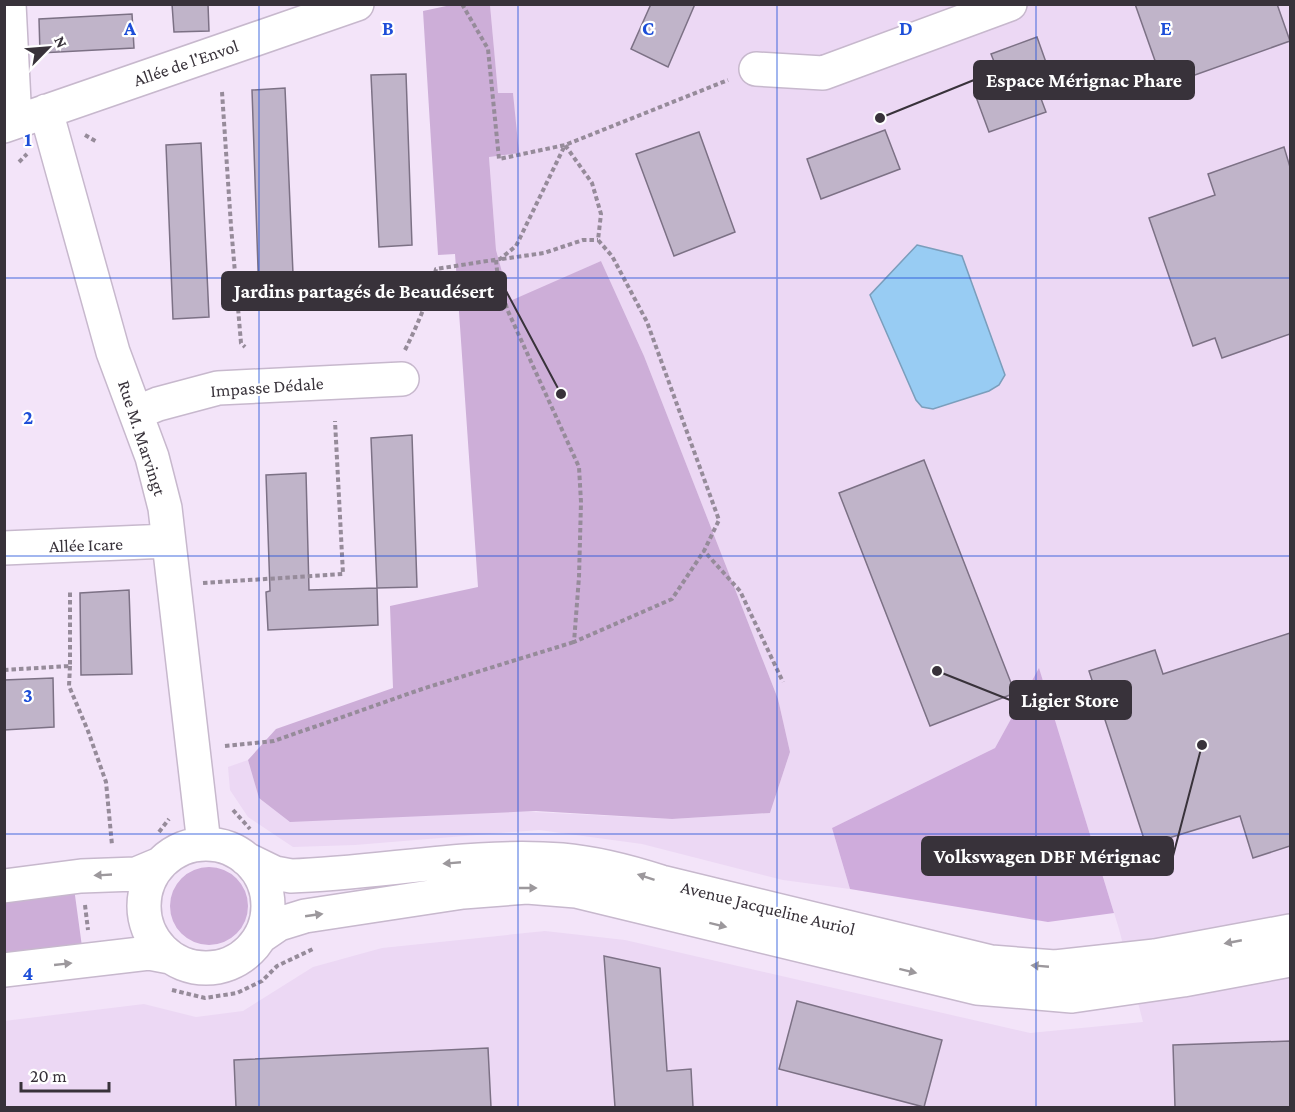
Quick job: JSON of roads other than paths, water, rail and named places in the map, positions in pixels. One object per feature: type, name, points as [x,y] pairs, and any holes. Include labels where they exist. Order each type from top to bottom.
[{"type":"street","name":"Allée de l'Envol","points":[[9,4],[10,124],[357,4]]},
{"type":"street","points":[[756,69],[823,73],[1010,4]]},
{"type":"street","name":"Rue M. Marvingt","points":[[46,111],[113,352],[136,413],[165,507],[204,844]]},
{"type":"street","name":"Impasse Dédale","points":[[136,413],[158,404],[218,388],[402,379]]},
{"type":"street","name":"Allée Icare","points":[[4,548],[168,541]]},
{"type":"street","points":[[4,886],[81,876],[136,874],[160,864],[188,846],[204,844],[226,848],[246,859],[258,872],[265,887],[268,904],[266,921],[260,937],[248,952],[232,963],[214,968],[198,968],[170,957],[157,945],[148,930],[144,913],[144,896],[150,879],[160,864]]},
{"type":"street","name":"Avenue Jacqueline Auriol","points":[[246,859],[275,873],[291,876],[493,859],[563,861],[631,872],[661,882],[991,962],[1055,968],[1155,956],[1290,931]]},
{"type":"street","name":"Avenue Jacqueline Auriol","points":[[260,937],[279,924],[305,916],[463,892],[527,887],[576,891],[977,988],[1072,996],[1183,980],[1290,960]]},
{"type":"street","points":[[4,970],[149,953],[170,957]]},
{"type":"water","points":[[917,245],[962,256],[1005,375],[999,385],[989,391],[933,409],[922,407],[916,400],[870,295]]},
{"type":"place","name":"Espace Mérignac Phare","points":[[880,118]]},
{"type":"place","name":"Jardins partagés de Beaudésert","points":[[561,394]]},
{"type":"place","name":"Ligier Store","points":[[937,671]]},
{"type":"place","name":"Volkswagen DBF Mérignac","points":[[1202,745]]}]
